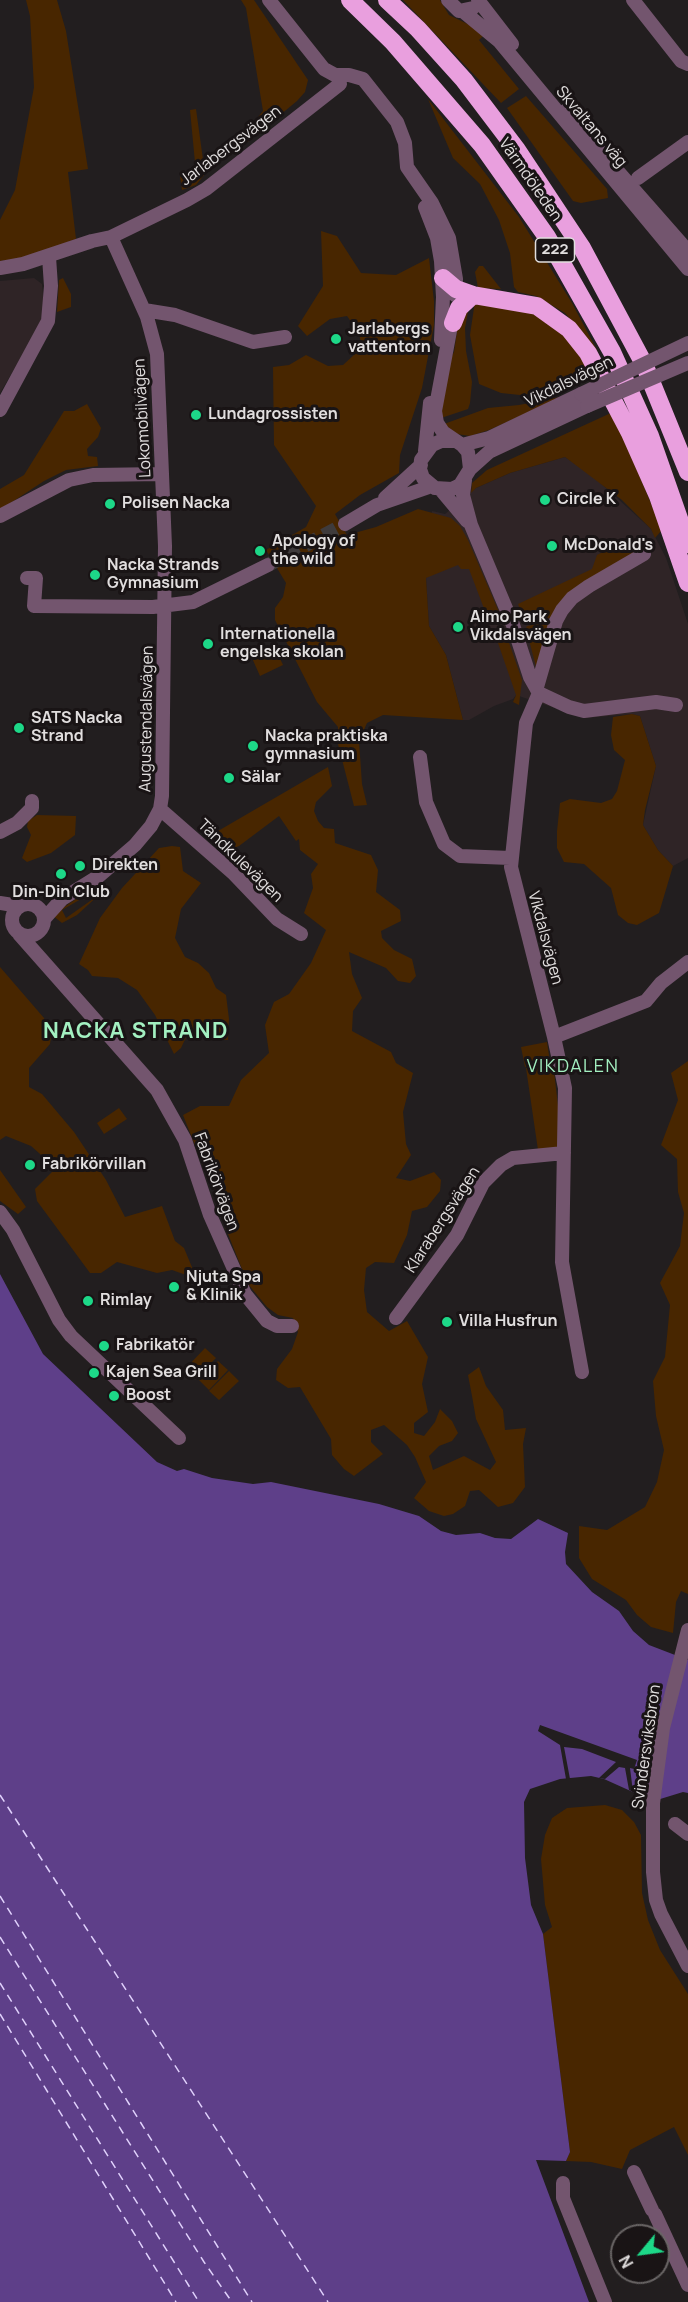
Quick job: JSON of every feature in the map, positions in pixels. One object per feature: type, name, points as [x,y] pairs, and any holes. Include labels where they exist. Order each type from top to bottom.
[{"type":"highway","name":"Värmdöleden","points":[[351,0],[393,42],[482,145],[547,237],[612,352],[650,436],[688,544]]},
{"type":"highway","name":"Värmdöleden","points":[[387,0],[418,29],[464,80],[517,150],[577,239],[644,364],[688,472]]},
{"type":"highway","points":[[453,323],[459,308],[457,287],[537,306],[569,329],[588,353],[630,433],[658,496],[688,583]]},
{"type":"street","points":[[268,0],[318,75],[328,82],[353,83],[363,88],[394,128],[398,140],[398,167],[432,222],[457,287]]},
{"type":"street","points":[[268,0],[324,69],[335,75],[349,75],[363,80],[397,122],[405,143],[407,167],[432,203],[449,238],[457,287],[443,327],[428,411],[423,478],[437,488],[471,525]]},
{"type":"street","name":"Skvaltans väg","points":[[448,0],[454,9],[464,12],[499,41],[688,268]]},
{"type":"street","points":[[464,12],[473,8],[478,0]]},
{"type":"street","name":"Skvaltans väg","points":[[478,0],[543,87],[594,141],[688,251]]},
{"type":"street","points":[[633,0],[685,62]]},
{"type":"street","name":"Jarlabergsvägen","points":[[0,268],[49,257],[92,241],[111,237],[206,189],[340,84]]},
{"type":"street","points":[[638,178],[684,143]]},
{"type":"street","name":"Lokomobilvägen","points":[[111,237],[144,310],[157,354],[165,606]]},
{"type":"street","points":[[0,410],[48,321],[51,286],[49,257]]},
{"type":"street","points":[[144,310],[175,315],[253,342],[285,337]]},
{"type":"street","points":[[453,323],[435,411],[437,423],[443,432],[468,452],[468,475],[463,495],[471,525],[513,625],[530,677],[538,690],[568,707],[584,711],[656,702],[676,705]]},
{"type":"street","name":"Vikdalsvägen","points":[[468,475],[489,452],[688,343]]},
{"type":"street","name":"Vikdalsvägen","points":[[459,443],[489,438],[584,400],[688,363]]},
{"type":"street","points":[[377,505],[441,441],[459,443]]},
{"type":"street","points":[[0,516],[69,480],[93,475],[162,474]]},
{"type":"street","points":[[345,524],[377,505],[437,488],[452,489],[468,475]]},
{"type":"street","name":"Vikdalsvägen","points":[[582,1372],[562,1262],[565,1088],[513,880],[510,858],[526,723],[538,690],[556,621],[572,598],[644,554]]},
{"type":"street","points":[[27,578],[36,578],[34,606],[165,606],[193,602],[268,566]]},
{"type":"street","name":"Augustendalsvägen","points":[[41,925],[62,899],[119,860],[151,826],[160,808],[163,783],[165,606]]},
{"type":"street","points":[[420,757],[426,802],[444,844],[460,856],[510,858]]},
{"type":"street","points":[[0,832],[17,823],[32,808],[32,801]]},
{"type":"street","name":"Tändkulevägen","points":[[160,808],[233,873],[277,920],[301,934]]},
{"type":"street","name":"Augustendalsvägen","points":[[0,903],[25,905],[62,899]]},
{"type":"street","points":[[16,930],[13,913],[25,905],[40,910],[41,925],[37,942],[40,958]]},
{"type":"street","points":[[0,914],[16,930],[31,936],[41,925]]},
{"type":"street","name":"Fabrikörvägen","points":[[16,930],[157,1090],[184,1140],[210,1215],[245,1294],[267,1321],[278,1326],[292,1326]]},
{"type":"street","points":[[554,1037],[646,1001],[661,983],[688,962]]},
{"type":"street","name":"Klarabergsvägen","points":[[396,1318],[457,1235],[483,1183],[501,1165],[513,1158],[564,1153]]},
{"type":"street","points":[[0,1212],[13,1230],[59,1320],[71,1336],[179,1438]]},
{"type":"street","name":"Svindersviksbron","points":[[688,1630],[663,1728],[653,1803],[653,1872],[656,1900],[688,1966]]},
{"type":"street","points":[[675,1824],[688,1834]]},
{"type":"street","points":[[634,2172],[688,2285]]},
{"type":"street","points":[[563,2183],[563,2198],[605,2302]]},
{"type":"shaded area","points":[[26,0],[57,0],[66,31],[88,169],[68,172],[76,239],[26,258],[0,261],[0,220],[15,190],[34,87],[30,16]]},
{"type":"shaded area","points":[[241,0],[254,0],[308,80],[305,92],[297,101],[245,144],[225,155],[220,154],[220,149],[253,123],[263,111],[246,8]]},
{"type":"shaded area","points":[[403,0],[440,0],[449,15],[482,31],[485,34],[479,40],[519,89],[501,103]]},
{"type":"shaded area","points":[[526,96],[607,189],[608,198],[581,203],[573,201],[507,108]]},
{"type":"shaded area","points":[[428,99],[519,217],[572,303],[598,352],[565,313],[536,296],[518,292],[514,287],[510,253],[499,220],[480,184],[453,158]]},
{"type":"shaded area","points":[[196,109],[205,174],[196,185],[182,190],[180,176],[196,173],[190,110]]},
{"type":"shaded area","points":[[321,231],[337,236],[361,273],[396,275],[429,258],[434,301],[434,325],[422,388],[400,455],[399,473],[360,495],[335,514],[347,535],[376,527],[418,509],[451,518],[460,526],[468,540],[502,619],[497,622],[488,619],[469,569],[461,569],[458,565],[426,578],[429,626],[446,655],[463,720],[383,715],[367,723],[359,741],[362,784],[367,805],[354,806],[338,744],[338,727],[317,702],[275,620],[275,608],[283,597],[286,583],[266,550],[306,527],[316,506],[274,445],[273,367],[289,365],[306,355],[328,366],[343,365],[356,353],[361,344],[359,333],[347,316],[330,319],[307,336],[298,326],[323,286]]},
{"type":"shaded area","points":[[479,266],[483,266],[501,289],[478,288],[475,272]]},
{"type":"shaded area","points":[[34,278],[42,284],[44,305],[41,324],[0,393],[0,281]]},
{"type":"shaded area","points":[[63,278],[71,294],[71,307],[57,312],[59,280]]},
{"type":"shaded area","points":[[470,301],[465,328],[466,351],[472,382],[470,403],[468,409],[441,418],[448,363],[454,352],[459,317]]},
{"type":"shaded area","points":[[475,301],[532,309],[553,322],[595,375],[549,391],[520,395],[501,393],[479,384],[470,335]]},
{"type":"shaded area","points":[[565,396],[489,430],[470,436],[457,434],[444,424],[488,408],[519,405]]},
{"type":"shaded area","points":[[87,404],[101,428],[98,437],[87,449],[88,456],[97,457],[98,466],[66,470],[44,481],[0,510],[0,489],[24,475],[64,411],[74,411]]},
{"type":"shaded area","points":[[613,412],[662,530],[655,538],[651,529],[622,500],[565,457],[510,473],[476,488],[471,493],[472,483],[487,470]]},
{"type":"shaded area","points":[[565,457],[594,477],[651,529],[666,558],[688,624],[688,858],[673,866],[658,850],[643,825],[656,766],[640,716],[632,714],[585,718],[516,695],[513,699],[494,706],[469,720],[463,720],[446,655],[429,626],[426,578],[432,511],[445,514],[476,488],[510,473]]},
{"type":"shaded area","points":[[629,539],[644,549],[553,618],[524,620],[518,604],[592,569],[597,555]]},
{"type":"shaded area","points":[[539,624],[551,625],[536,667],[526,628]]},
{"type":"shaded area","points":[[506,634],[522,680],[519,705],[513,702],[516,695],[498,643]]},
{"type":"shaded area","points":[[275,648],[283,665],[260,676],[252,658]]},
{"type":"shaded area","points":[[632,714],[640,716],[656,766],[643,825],[658,850],[673,866],[659,913],[637,925],[628,923],[618,915],[611,888],[584,864],[564,862],[557,848],[560,803],[570,799],[601,803],[612,799],[617,791],[625,760],[614,750],[611,735],[613,717]]},
{"type":"shaded area","points":[[328,767],[332,786],[316,802],[314,811],[318,821],[324,828],[334,829],[335,843],[371,855],[378,870],[376,892],[400,910],[401,921],[381,931],[382,938],[394,950],[412,959],[416,976],[410,983],[398,981],[386,968],[349,952],[352,974],[362,998],[353,1011],[352,1031],[391,1052],[396,1063],[413,1073],[403,1112],[406,1144],[411,1155],[396,1178],[410,1181],[434,1172],[441,1180],[440,1191],[427,1207],[412,1211],[407,1235],[394,1263],[375,1262],[366,1268],[364,1290],[367,1312],[389,1331],[407,1321],[428,1357],[422,1384],[428,1412],[414,1423],[414,1433],[424,1436],[435,1422],[440,1409],[452,1421],[458,1433],[452,1441],[439,1446],[429,1456],[433,1470],[464,1456],[490,1470],[496,1462],[476,1419],[468,1375],[479,1367],[486,1386],[503,1410],[505,1430],[526,1428],[523,1444],[525,1487],[513,1503],[498,1507],[479,1490],[470,1491],[465,1506],[453,1514],[444,1516],[429,1511],[414,1498],[426,1482],[415,1457],[407,1445],[384,1425],[371,1430],[371,1442],[383,1454],[354,1476],[344,1469],[332,1455],[331,1439],[300,1387],[288,1388],[276,1380],[277,1369],[292,1349],[298,1332],[293,1318],[278,1315],[267,1307],[248,1284],[224,1224],[222,1202],[226,1187],[221,1173],[207,1176],[183,1115],[200,1106],[229,1106],[241,1080],[269,1053],[265,1025],[274,1002],[289,994],[311,963],[326,930],[304,913],[313,888],[311,874],[318,864],[300,850],[299,839],[296,841],[279,816],[239,846],[226,851],[218,831]]},
{"type":"shaded area","points":[[37,815],[76,816],[75,835],[51,853],[27,862],[22,858],[31,835],[27,827],[28,821]]},
{"type":"shaded area","points":[[180,847],[183,871],[201,883],[181,909],[175,938],[185,957],[198,963],[209,973],[216,988],[226,995],[229,1019],[228,1040],[212,1040],[204,1031],[190,1029],[181,1048],[174,1054],[155,1015],[137,990],[118,978],[92,976],[79,964],[100,918],[122,888],[159,848]]},
{"type":"shaded area","points":[[100,883],[100,888],[62,910],[66,918],[100,894],[77,915],[62,923],[52,915]]},
{"type":"shaded area","points":[[0,967],[44,1018],[51,1037],[50,1044],[29,1068],[29,1087],[42,1094],[74,1132],[106,1180],[125,1217],[162,1206],[175,1241],[184,1248],[194,1272],[186,1275],[172,1270],[157,1273],[117,1262],[101,1273],[90,1273],[37,1201],[35,1189],[56,1168],[31,1146],[6,1136],[0,1140]]},
{"type":"shaded area","points":[[547,1042],[550,1062],[525,1067],[521,1047]]},
{"type":"shaded area","points":[[688,1061],[688,1594],[681,1591],[676,1602],[673,1633],[651,1627],[637,1615],[626,1600],[592,1579],[579,1558],[579,1526],[607,1530],[645,1507],[657,1482],[664,1450],[656,1416],[653,1381],[665,1357],[670,1305],[660,1283],[680,1246],[684,1213],[678,1192],[677,1159],[661,1145],[678,1100],[671,1073]]},
{"type":"shaded area","points":[[553,1063],[559,1114],[559,1146],[556,1149],[538,1150],[526,1068]]},
{"type":"shaded area","points":[[119,1108],[127,1119],[104,1134],[97,1123]]},
{"type":"shaded area","points":[[0,1170],[26,1207],[18,1214],[0,1201]]},
{"type":"shaded area","points":[[0,1274],[43,1354],[157,1462],[177,1471],[184,1469],[212,1478],[253,1484],[271,1482],[379,1504],[419,1516],[441,1531],[456,1535],[480,1533],[495,1538],[511,1539],[538,1519],[568,1533],[566,1564],[592,1592],[619,1611],[633,1631],[649,1645],[688,1660],[688,1793],[683,1792],[657,1800],[591,1776],[560,1779],[530,1789],[524,1802],[525,1858],[531,1905],[543,1934],[570,2152],[566,2161],[536,2160],[589,2302],[0,2302]]},
{"type":"shaded area","points":[[205,1348],[216,1358],[196,1378],[186,1368]]},
{"type":"shaded area","points":[[218,1361],[228,1370],[209,1390],[199,1380]]},
{"type":"shaded area","points":[[229,1371],[239,1381],[219,1400],[209,1391]]},
{"type":"shaded area","points":[[605,1805],[622,1810],[634,1822],[641,1835],[642,1893],[648,1920],[660,1950],[688,1994],[688,2155],[674,2127],[630,2150],[622,2169],[591,2162],[566,2161],[570,2152],[543,1934],[552,1927],[545,1905],[541,1859],[545,1835],[552,1818],[567,1808]]},
{"type":"pier","points":[[540,1725],[637,1760],[634,1769],[630,1768],[633,1792],[629,1790],[625,1768],[619,1767],[605,1779],[599,1778],[616,1762],[582,1749],[564,1747],[570,1779],[566,1779],[560,1745],[538,1731]]},
{"type":"ferry route","points":[[0,1795],[328,2302]]},
{"type":"ferry route","points":[[0,1896],[252,2302]]},
{"type":"ferry route","points":[[0,1937],[204,2262],[232,2302]]},
{"type":"ferry route","points":[[0,1983],[199,2302]]},
{"type":"ferry route","points":[[0,2014],[176,2302]]},
{"type":"tunnel","points":[[268,565],[345,524]]},
{"type":"place","name":"Jarlabergs vattentorn","points":[[336,339]]},
{"type":"place","name":"Lundagrossisten","points":[[196,415]]},
{"type":"place","name":"Circle K","points":[[545,500]]},
{"type":"place","name":"Polisen Nacka","points":[[110,504]]},
{"type":"place","name":"McDonald's","points":[[552,546]]},
{"type":"place","name":"Apology of the wild","points":[[260,551]]},
{"type":"place","name":"Nacka Strands Gymnasium","points":[[95,575]]},
{"type":"place","name":"Aimo Park Vikdalsvägen","points":[[458,627]]},
{"type":"place","name":"Internationella engelska skolan","points":[[208,644]]},
{"type":"place","name":"SATS Nacka Strand","points":[[19,728]]},
{"type":"place","name":"Nacka praktiska gymnasium","points":[[253,746]]},
{"type":"place","name":"Sälar","points":[[229,778]]},
{"type":"place","name":"Direkten","points":[[80,866]]},
{"type":"place","name":"Din-Din Club","points":[[61,874]]},
{"type":"place","name":"Fabrikörvillan","points":[[30,1165]]},
{"type":"place","name":"Njuta Spa & Klinik","points":[[174,1287]]},
{"type":"place","name":"Rimlay","points":[[88,1301]]},
{"type":"place","name":"Villa Husfrun","points":[[447,1322]]},
{"type":"place","name":"Fabrikatör","points":[[104,1346]]},
{"type":"place","name":"Kajen Sea Grill","points":[[94,1373]]},
{"type":"place","name":"Boost","points":[[114,1396]]},
{"type":"district","name":"NACKA STRAND","points":[[136,1032]]},
{"type":"district","name":"VIKDALEN","points":[[573,1067]]}]
